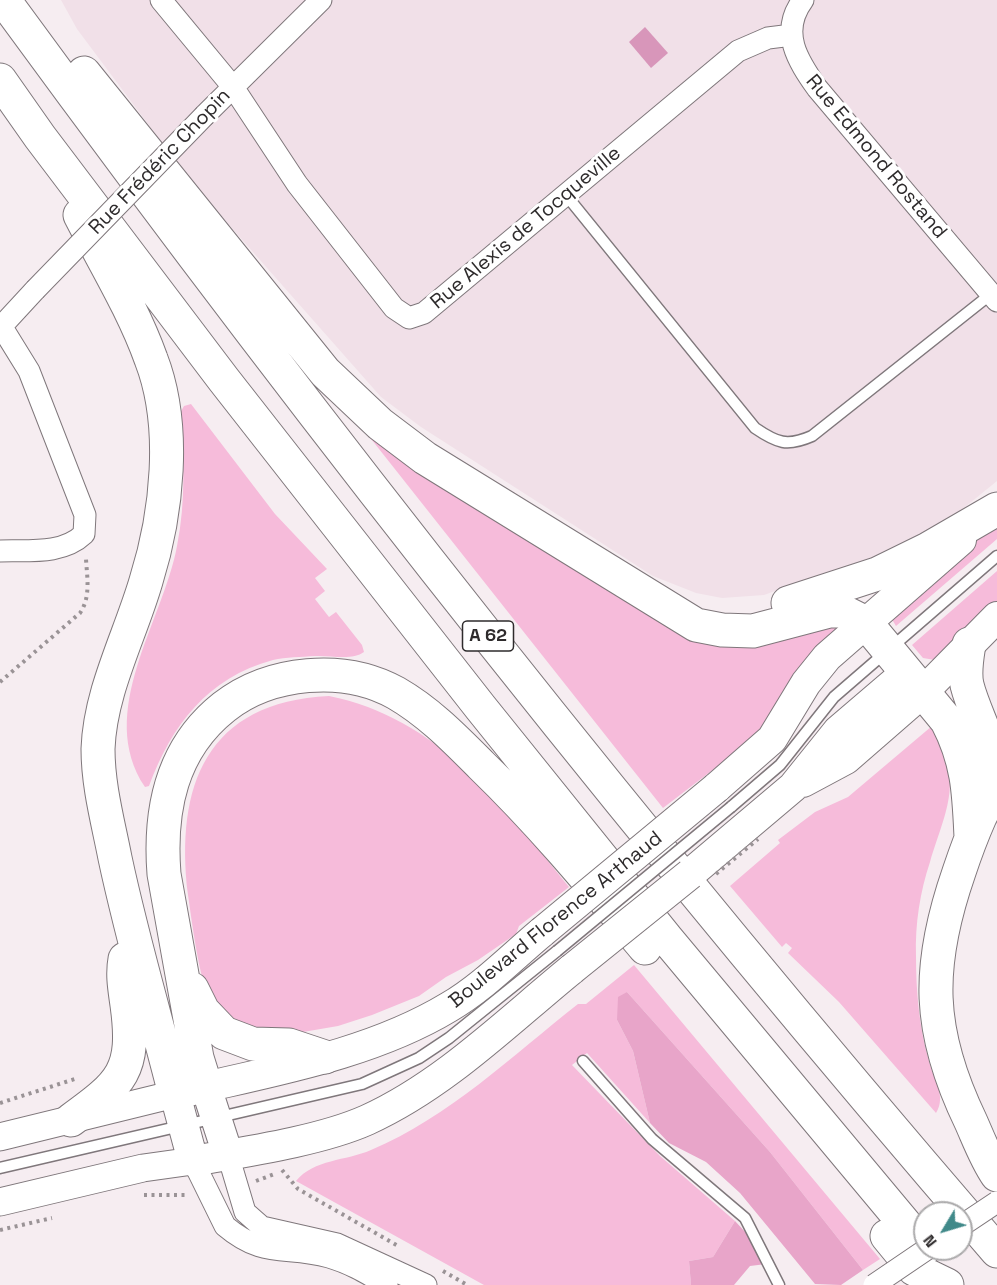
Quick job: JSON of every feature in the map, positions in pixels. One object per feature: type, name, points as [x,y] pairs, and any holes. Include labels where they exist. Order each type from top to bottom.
[{"type":"highway","name":"A 62","points":[[4,0],[193,256],[424,558],[631,813],[997,1251]]},
{"type":"highway","points":[[25,0],[325,372],[380,424],[425,458],[696,625],[722,630],[753,631],[829,611],[842,611],[866,623],[947,721],[964,758],[969,787],[971,837]]},
{"type":"highway","name":"A 62","points":[[0,81],[239,398],[481,708],[675,949],[913,1233]]},
{"type":"highway","points":[[40,137],[141,333],[152,362],[164,418],[165,501],[147,580],[106,698],[99,746],[101,792],[132,934],[195,1105]]},
{"type":"highway","points":[[677,613],[728,615],[781,606],[877,574],[928,549],[997,509]]},
{"type":"highway","points":[[969,644],[967,687],[988,736],[994,760],[995,784],[971,837],[956,880],[938,951],[934,986],[936,1019],[944,1052],[961,1102],[997,1175]]},
{"type":"highway","points":[[195,1105],[197,1058],[164,874],[163,822],[179,761],[195,736],[225,706],[260,686],[316,675],[354,679],[396,693],[437,721],[534,816],[914,1269],[947,1285]]},
{"type":"highway","points":[[71,1120],[111,1089],[129,1057],[130,1034],[123,971],[132,934]]},
{"type":"highway","points":[[182,968],[203,1011],[224,1034],[253,1044],[289,1045],[325,1057]]},
{"type":"highway","name":"A 62","points":[[936,1261],[956,1285]]},
{"type":"main road","name":"Boulevard Florence Arthaud","points":[[193,1161],[330,1132],[364,1121],[391,1108],[436,1080],[557,951],[732,806],[764,748],[784,722],[800,691],[814,672],[866,623],[997,509]]},
{"type":"main road","name":"Boulevard Florence Arthaud","points":[[195,1105],[325,1057],[385,1038],[433,1017],[468,993],[557,951],[732,806],[793,787],[846,759],[906,671],[969,644],[997,617]]},
{"type":"main road","points":[[195,1105],[228,1155]]},
{"type":"main road","points":[[193,1161],[195,1105]]},
{"type":"street","points":[[161,0],[233,87]]},
{"type":"street","name":"Rue Frédéric Chopin","points":[[84,534],[85,515],[29,371],[0,326],[205,115],[321,0]]},
{"type":"street","name":"Rue Edmond Rostand","points":[[803,0],[797,8],[792,35],[797,60],[994,297]]},
{"type":"street","name":"Rue Alexis de Tocqueville","points":[[233,87],[297,184],[394,308],[409,318],[424,313],[738,51],[768,38],[792,35]]},
{"type":"street","points":[[0,551],[49,550],[74,544],[84,534]]},
{"type":"street","name":"Boulevard Florence Arthaud","points":[[0,1137],[71,1120],[195,1105]]},
{"type":"street","points":[[228,1155],[245,1212],[262,1227],[337,1244],[432,1276]]},
{"type":"street","points":[[193,1161],[225,1226],[234,1233],[257,1247],[327,1257],[355,1267],[387,1285]]},
{"type":"street","name":"Boulevard Florence Arthaud","points":[[0,1202],[143,1168],[193,1161]]},
{"type":"street","points":[[973,1219],[997,1202]]},
{"type":"street","points":[[874,1285],[913,1258]]},
{"type":"lane","points":[[566,195],[755,428],[770,438],[783,442],[795,443],[812,436],[994,297]]},
{"type":"lane","name":"Boulevard Florence Arthaud","points":[[732,806],[788,756],[834,697],[906,671],[997,556]]},
{"type":"lane","name":"Boulevard Florence Arthaud","points":[[0,1168],[195,1105],[332,1092],[362,1084],[398,1069],[449,1038],[557,951]]},
{"type":"lane","points":[[583,1061],[652,1139],[745,1218],[779,1285]]},
{"type":"path","points":[[0,682],[80,613],[86,605],[88,586],[84,534]]},
{"type":"path","points":[[0,1103],[88,1075]]},
{"type":"path","points":[[281,1169],[298,1189],[407,1251]]},
{"type":"path","points":[[134,1198],[196,1194]]},
{"type":"path","points":[[0,1230],[56,1217]]},
{"type":"path","points":[[432,1276],[467,1285]]},
{"type":"shaded area","points":[[61,0],[997,0],[997,481],[928,537],[904,550],[819,575],[764,595],[722,598],[696,593],[653,576],[421,427],[381,397],[192,183],[77,29]]},
{"type":"shaded area","points":[[645,27],[668,53],[651,68],[629,42]]},
{"type":"shaded area","points":[[191,404],[275,514],[327,569],[315,578],[325,591],[315,599],[329,617],[336,612],[362,645],[364,652],[347,657],[315,656],[273,660],[229,679],[195,707],[181,724],[158,764],[149,786],[145,787],[131,758],[127,728],[129,698],[137,667],[170,575],[177,546],[182,513],[183,480],[180,413],[184,406]]},
{"type":"shaded area","points":[[364,430],[664,625],[832,625],[840,628],[757,736],[663,808]]},
{"type":"shaded area","points":[[997,523],[997,539],[896,626],[890,616]]},
{"type":"shaded area","points":[[997,571],[997,602],[935,660],[923,658],[912,645]]},
{"type":"shaded area","points":[[329,696],[368,707],[403,723],[435,744],[493,796],[569,887],[519,926],[516,934],[419,996],[338,1026],[303,1032],[238,1028],[208,993],[196,946],[188,895],[185,855],[187,819],[194,786],[207,757],[227,733],[253,714],[287,702]]},
{"type":"shaded area","points":[[932,726],[948,763],[949,794],[947,809],[921,896],[916,932],[916,956],[920,1022],[940,1094],[936,1113],[839,1002],[788,953],[792,948],[786,943],[782,947],[730,886],[780,843],[778,840],[815,812],[848,797]]},
{"type":"shaded area","points":[[634,965],[880,1259],[863,1270],[770,1152],[627,992],[617,1020],[633,1051],[650,1123],[587,1053],[572,1065],[660,1156],[735,1221],[713,1257],[689,1261],[691,1285],[484,1285],[296,1181],[312,1168],[371,1150],[427,1121],[479,1084],[578,1004],[586,1004]]},
{"type":"shaded area","points":[[627,992],[770,1152],[863,1270],[841,1285],[815,1284],[740,1193],[706,1162],[669,1143],[650,1123],[633,1051],[617,1020],[618,997]]},
{"type":"shaded area","points":[[735,1221],[774,1263],[750,1266],[734,1285],[691,1285],[689,1261],[713,1257]]}]
